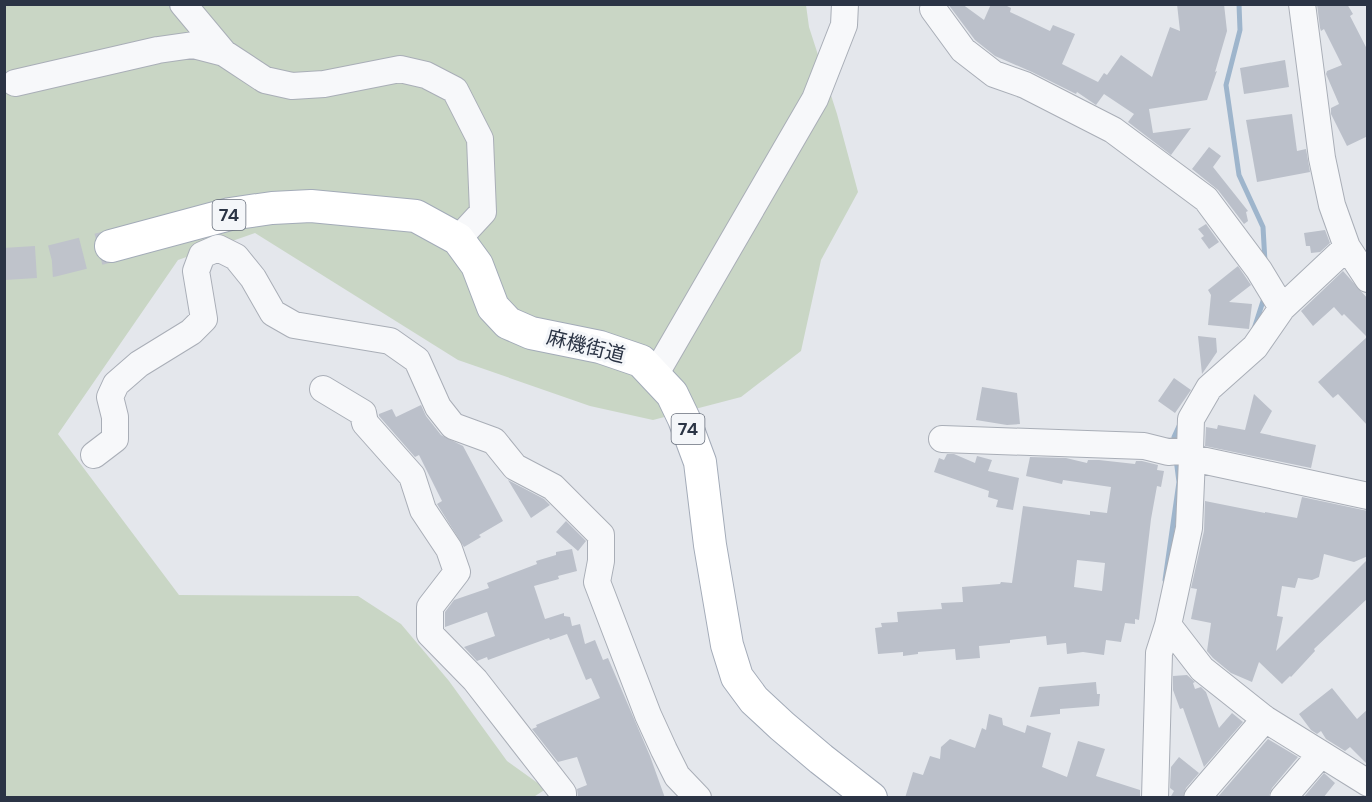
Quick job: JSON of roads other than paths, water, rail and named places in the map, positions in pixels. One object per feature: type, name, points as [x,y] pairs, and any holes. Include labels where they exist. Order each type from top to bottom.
[{"type":"main road","name":"麻機街道","points":[[111,246],[230,214],[262,210],[311,206],[416,216],[458,239],[477,265],[493,307],[508,323],[531,333],[600,347],[641,361],[672,394],[700,462],[710,545],[723,623],[727,645],[738,677],[754,700],[782,726],[871,798]]},
{"type":"street","points":[[183,4],[224,53],[264,80],[292,86],[324,84],[400,69],[426,75],[455,90],[480,139],[483,212],[458,239]]},
{"type":"street","points":[[655,375],[815,99],[844,25],[845,4]]},
{"type":"street","points":[[1302,4],[1323,158],[1332,205],[1347,247],[1368,279]]},
{"type":"street","points":[[933,9],[963,50],[994,74],[1025,86],[1113,130],[1206,199],[1259,270],[1282,308]]},
{"type":"street","points":[[15,83],[181,46],[193,45],[224,53]]},
{"type":"street","points":[[1155,798],[1159,653],[1168,626],[1189,528],[1183,453],[1191,419],[1209,388],[1255,347],[1282,308],[1347,247]]},
{"type":"street","points":[[94,455],[115,439],[115,417],[110,398],[116,384],[139,364],[191,332],[204,319],[196,271],[202,255],[218,248],[236,257],[253,278],[273,313],[294,325],[390,341],[417,360],[438,407],[453,426],[494,441],[515,467],[553,487],[601,535],[601,561],[597,582],[648,715],[664,750],[677,776],[698,798]]},
{"type":"street","points":[[324,388],[363,412],[366,423],[412,476],[423,510],[449,549],[457,572],[430,607],[430,634],[475,680],[563,793],[563,798]]},
{"type":"street","points":[[942,439],[1144,446],[1368,496]]},
{"type":"street","points":[[1168,626],[1202,669],[1265,719],[1368,783]]},
{"type":"street","points":[[1197,798],[1265,719]]},
{"type":"street","points":[[1283,798],[1321,754]]},
{"type":"waterway","points":[[1239,4],[1240,30],[1226,85],[1239,175],[1263,227],[1265,262]]},
{"type":"waterway","points":[[1254,329],[1265,295]]},
{"type":"waterway","points":[[1175,444],[1174,437],[1180,424]]},
{"type":"waterway","points":[[1165,580],[1179,482],[1176,459]]},
{"type":"tunnel","points":[[4,264],[52,261],[111,246]]}]
